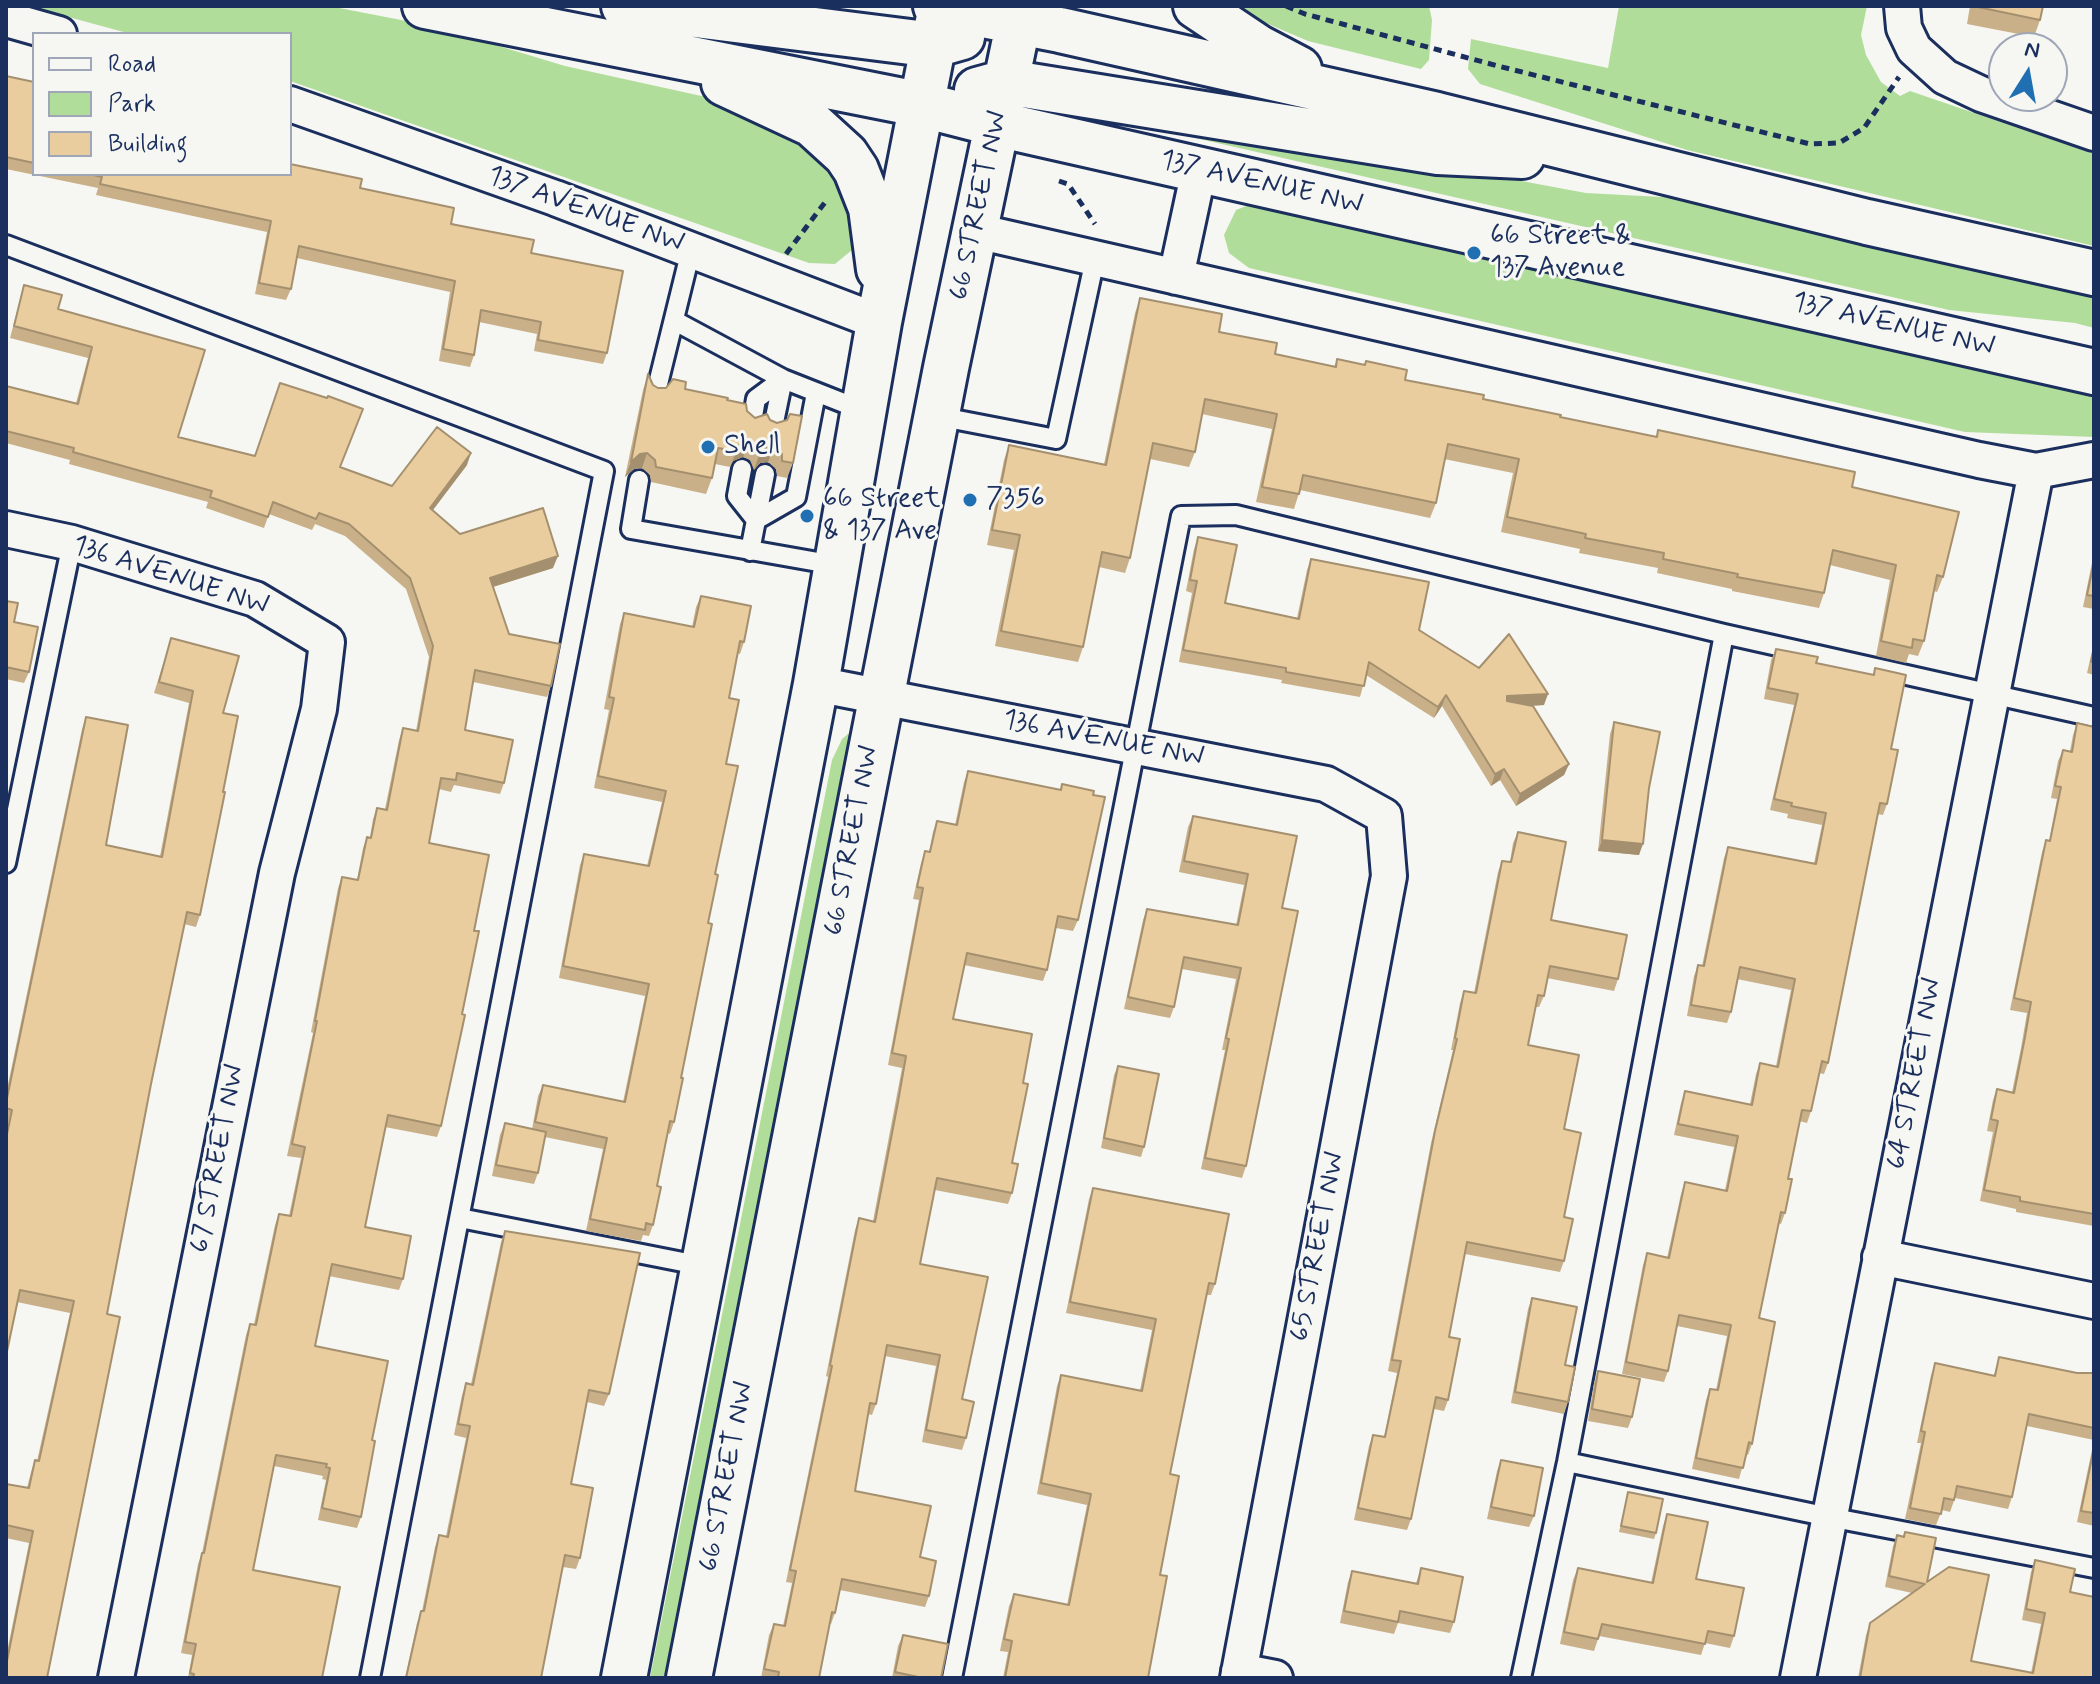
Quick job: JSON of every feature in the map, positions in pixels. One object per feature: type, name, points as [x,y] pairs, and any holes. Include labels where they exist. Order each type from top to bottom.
[{"type":"main road","name":"137 AVENUE NW","points":[[425,6],[923,105],[2094,372]]},
{"type":"main road","points":[[624,6],[938,16],[1020,14],[1867,222],[2094,273]]},
{"type":"main road","points":[[1196,6],[1259,48],[1347,95]]},
{"type":"main road","name":"66 STREET NW","points":[[689,1678],[881,696],[1020,14]]},
{"type":"main road","points":[[624,1678],[816,684],[881,312],[938,16]]},
{"type":"main road","points":[[661,53],[812,124],[846,155],[856,170],[871,208],[881,312]]},
{"type":"main road","points":[[923,105],[1006,82],[1438,152],[1628,163]]},
{"type":"street","points":[[1902,6],[1904,28],[1914,49],[1945,77],[1963,87],[2094,133]]},
{"type":"street","points":[[6,19],[52,32]]},
{"type":"street","name":"137 AVENUE NW","points":[[292,105],[691,250],[881,312]]},
{"type":"street","points":[[1176,277],[1199,170]]},
{"type":"street","points":[[976,231],[2036,471],[2094,460]]},
{"type":"street","name":"64 STREET NW","points":[[1798,1678],[2036,471]]},
{"type":"street","name":"136 AVENUE NW","points":[[6,529],[72,543],[255,599],[327,642]]},
{"type":"street","name":"67 STREET NW","points":[[116,1678],[277,873],[319,709],[327,642]]},
{"type":"street","name":"136 AVENUE NW","points":[[816,684],[1326,784],[1384,816]]},
{"type":"street","name":"65 STREET NW","points":[[1238,1674],[1389,876],[1384,816]]},
{"type":"street","points":[[1880,1257],[2094,1301]]},
{"type":"street","points":[[1238,1674],[1275,1678]]},
{"type":"lane","points":[[6,245],[604,471],[370,1678]]},
{"type":"lane","points":[[656,392],[691,250]]},
{"type":"lane","points":[[937,416],[1056,439],[1108,262]]},
{"type":"lane","points":[[675,321],[783,379],[864,411]]},
{"type":"lane","points":[[752,422],[756,399],[783,379]]},
{"type":"lane","points":[[773,427],[783,379]]},
{"type":"lane","points":[[756,520],[796,497],[816,393]]},
{"type":"lane","points":[[742,469],[737,496],[756,520]]},
{"type":"lane","points":[[750,551],[765,474]]},
{"type":"lane","points":[[639,480],[631,529],[835,565]]},
{"type":"lane","points":[[952,1678],[1181,516],[1236,515],[1724,634],[2094,717]]},
{"type":"lane","points":[[6,863],[12,795],[72,543]]},
{"type":"lane","points":[[1521,1678],[1567,1462],[1724,634]]},
{"type":"lane","points":[[460,1218],[703,1266]]},
{"type":"lane","points":[[1567,1462],[2094,1568]]},
{"type":"path","points":[[1286,6],[1305,14],[1498,66],[1810,144],[1839,143],[1864,128],[1914,49]]},
{"type":"path","points":[[1048,178],[1068,184],[1108,262]]},
{"type":"path","points":[[786,254],[827,199]]},
{"type":"green space","points":[[28,6],[329,6],[432,26],[565,66],[756,108],[837,165],[860,235],[852,250],[835,264],[809,263],[292,82],[292,32],[124,32]]},
{"type":"green space","points":[[1234,6],[1429,6],[1432,20],[1429,60],[1421,69],[1308,41]]},
{"type":"green space","points":[[1619,6],[1867,6],[1861,35],[1866,55],[1881,82],[1900,96],[1910,91],[2094,154],[2094,246],[1687,150],[1480,84],[1468,69],[1471,39],[1608,68]]},
{"type":"green space","points":[[1062,99],[1188,119],[1586,193],[1680,198],[2094,295],[2094,328],[2075,323],[1949,310],[1169,132]]},
{"type":"green space","points":[[1254,203],[2094,390],[2094,437],[1965,432],[1249,268],[1229,253],[1224,235],[1236,210]]},
{"type":"green space","points":[[848,734],[853,738],[667,1678],[650,1678],[832,760],[842,739]]},
{"type":"building","points":[[1973,6],[2043,6],[2040,20]]},
{"type":"building","points":[[6,76],[32,82],[32,163],[6,157]]},
{"type":"building","points":[[292,164],[362,179],[360,188],[454,208],[451,224],[534,240],[531,253],[623,271],[607,353],[538,340],[541,322],[481,310],[474,355],[443,349],[455,281],[299,246],[291,289],[259,283],[271,221],[100,184],[102,177],[98,176],[292,176]]},
{"type":"building","points":[[24,285],[62,295],[58,309],[205,350],[178,437],[255,456],[280,383],[363,409],[340,467],[392,486],[437,427],[471,453],[430,508],[460,534],[543,508],[558,556],[490,578],[509,634],[560,644],[551,686],[475,670],[465,730],[513,740],[504,783],[457,773],[456,780],[441,778],[429,843],[489,855],[474,931],[479,931],[462,1014],[465,1015],[441,1126],[388,1115],[365,1227],[411,1236],[403,1279],[332,1264],[315,1346],[388,1361],[361,1517],[322,1508],[330,1468],[326,1467],[327,1464],[276,1455],[253,1570],[340,1587],[322,1678],[193,1678],[194,1674],[190,1673],[196,1644],[185,1642],[250,1324],[256,1325],[279,1214],[291,1216],[305,1147],[292,1144],[342,877],[358,880],[377,808],[387,810],[403,728],[418,731],[433,646],[410,578],[349,524],[319,513],[316,519],[273,502],[268,517],[210,497],[212,491],[73,452],[74,448],[6,431],[6,386],[78,404],[92,347],[14,326]]},
{"type":"building","points":[[1140,298],[1222,314],[1219,332],[1277,343],[1275,354],[1336,367],[1337,359],[1365,365],[1366,361],[1407,370],[1405,380],[1484,395],[1483,399],[1560,417],[1657,437],[1658,430],[1855,472],[1852,487],[1959,512],[1943,577],[1937,575],[1924,641],[1913,639],[1912,648],[1881,641],[1896,565],[1833,550],[1824,593],[1737,577],[1738,574],[1663,559],[1664,553],[1585,538],[1586,534],[1507,517],[1519,459],[1448,444],[1436,503],[1303,475],[1299,494],[1262,487],[1277,414],[1205,399],[1195,452],[1153,443],[1130,558],[1102,552],[1083,647],[1001,631],[1020,535],[992,530],[1009,445],[1106,465]]},
{"type":"building","points":[[648,374],[658,388],[666,388],[673,379],[686,382],[685,389],[746,404],[747,411],[755,418],[767,414],[770,420],[777,423],[787,420],[790,414],[802,416],[793,463],[782,461],[782,454],[774,447],[766,448],[759,455],[756,445],[749,442],[739,445],[736,451],[718,448],[712,478],[656,467],[655,460],[647,453],[640,454],[631,462]]},
{"type":"building","points":[[1198,537],[1237,545],[1225,603],[1299,619],[1311,559],[1429,582],[1419,630],[1479,668],[1509,634],[1548,694],[1507,696],[1507,701],[1533,706],[1569,764],[1520,794],[1504,769],[1495,774],[1446,695],[1438,707],[1369,662],[1364,686],[1286,672],[1286,668],[1183,650],[1197,581],[1190,580]]},
{"type":"building","points":[[2094,562],[2094,596],[2087,595]]},
{"type":"building","points":[[701,596],[751,606],[744,642],[740,641],[729,698],[739,700],[726,764],[738,766],[715,874],[718,875],[708,923],[712,924],[683,1078],[674,1122],[670,1121],[653,1225],[646,1223],[645,1230],[590,1219],[607,1138],[535,1122],[543,1085],[625,1102],[649,984],[563,966],[584,854],[649,866],[666,791],[598,776],[614,698],[609,697],[624,613],[694,627]]},
{"type":"building","points":[[6,601],[18,603],[14,622],[38,627],[29,672],[6,667]]},
{"type":"building","points":[[171,638],[239,656],[223,713],[238,716],[200,915],[187,912],[151,1084],[107,1314],[120,1317],[47,1678],[6,1678],[33,1531],[6,1525],[6,1484],[29,1488],[35,1460],[39,1461],[74,1301],[20,1290],[6,1356],[6,1139],[12,1110],[6,1108],[6,1103],[86,717],[128,725],[106,845],[162,857],[193,691],[159,682]]},
{"type":"building","points":[[1776,649],[1818,657],[1816,663],[1874,675],[1875,668],[1906,675],[1891,749],[1898,750],[1887,804],[1880,803],[1828,1063],[1822,1061],[1811,1111],[1802,1110],[1788,1179],[1792,1179],[1785,1213],[1781,1212],[1759,1318],[1775,1322],[1752,1444],[1749,1442],[1743,1468],[1696,1458],[1710,1389],[1718,1390],[1731,1325],[1679,1315],[1668,1371],[1626,1362],[1647,1253],[1669,1258],[1685,1182],[1727,1191],[1738,1136],[1678,1124],[1685,1091],[1752,1105],[1760,1063],[1778,1067],[1795,979],[1740,967],[1731,1012],[1691,1005],[1698,965],[1704,966],[1728,847],[1816,864],[1826,813],[1774,799],[1798,694],[1768,688]]},
{"type":"building","points":[[1614,722],[1660,732],[1649,788],[1643,844],[1602,840]]},
{"type":"building","points":[[2077,723],[2094,727],[2094,1214],[2020,1201],[2020,1197],[1984,1190],[1998,1121],[1991,1119],[1997,1089],[2014,1093],[2031,1002],[2014,998],[2046,840],[2050,841],[2061,787],[2055,786],[2063,750],[2072,752]]},
{"type":"building","points":[[968,771],[1061,790],[1062,784],[1094,791],[1093,795],[1105,797],[1078,920],[1058,916],[1047,970],[967,953],[953,1019],[1032,1034],[1023,1083],[1028,1084],[1012,1163],[1018,1164],[1012,1193],[937,1178],[920,1264],[988,1277],[962,1399],[974,1402],[966,1438],[926,1430],[940,1355],[887,1345],[876,1404],[870,1403],[855,1491],[931,1506],[920,1557],[936,1561],[929,1596],[842,1579],[819,1678],[778,1678],[779,1672],[764,1669],[774,1624],[785,1626],[796,1571],[790,1570],[859,1218],[875,1222],[898,1102],[906,1056],[892,1053],[923,888],[917,887],[925,851],[930,852],[937,821],[957,825]]},
{"type":"building","points":[[1193,816],[1297,836],[1282,908],[1298,911],[1246,1166],[1205,1158],[1241,968],[1184,957],[1174,1007],[1128,997],[1147,909],[1238,925],[1248,874],[1184,861]]},
{"type":"building","points":[[1518,832],[1566,842],[1551,920],[1627,935],[1618,979],[1550,966],[1544,996],[1538,995],[1528,1045],[1579,1055],[1564,1129],[1581,1133],[1564,1217],[1573,1219],[1564,1261],[1467,1242],[1449,1337],[1460,1339],[1448,1400],[1436,1397],[1411,1519],[1358,1508],[1373,1435],[1385,1437],[1401,1361],[1392,1360],[1464,991],[1476,993],[1502,861],[1511,862]]},
{"type":"building","points":[[1118,1066],[1159,1074],[1144,1147],[1104,1138]]},
{"type":"building","points":[[505,1123],[546,1132],[538,1173],[496,1165]]},
{"type":"building","points":[[1093,1188],[1229,1214],[1215,1284],[1209,1283],[1170,1474],[1179,1476],[1160,1575],[1167,1576],[1148,1678],[1005,1678],[1012,1641],[1004,1639],[1014,1594],[1069,1605],[1091,1494],[1041,1483],[1061,1375],[1142,1391],[1156,1319],[1070,1302]]},
{"type":"building","points":[[505,1231],[640,1253],[609,1394],[589,1390],[571,1484],[593,1488],[580,1558],[565,1555],[541,1678],[406,1678],[421,1611],[424,1611],[439,1535],[448,1537],[470,1426],[458,1424],[466,1383],[473,1385]]},
{"type":"building","points":[[1532,1298],[1577,1307],[1565,1365],[1575,1367],[1568,1402],[1515,1392]]},
{"type":"building","points":[[1999,1357],[2077,1373],[2094,1373],[2094,1428],[2029,1414],[2012,1497],[1957,1486],[1954,1500],[1944,1498],[1941,1514],[1910,1508],[1935,1363],[1995,1376]]},
{"type":"building","points":[[1598,1371],[1640,1379],[1632,1417],[1592,1409]]},
{"type":"building","points":[[2094,1448],[2094,1513],[2081,1511]]},
{"type":"building","points":[[1501,1460],[1543,1468],[1534,1516],[1491,1507]]},
{"type":"building","points":[[1628,1492],[1663,1499],[1656,1533],[1621,1526]]},
{"type":"building","points":[[1667,1514],[1708,1522],[1696,1579],[1744,1588],[1734,1636],[1708,1631],[1705,1644],[1602,1624],[1598,1639],[1564,1632],[1578,1568],[1653,1583]]},
{"type":"building","points":[[1905,1532],[1936,1538],[1927,1582],[1949,1567],[1989,1575],[1971,1661],[2033,1673],[2045,1613],[2026,1609],[2035,1560],[2075,1569],[2070,1592],[2094,1597],[2094,1678],[1860,1678],[1870,1623],[1925,1584],[1889,1576],[1897,1535],[1904,1537]]},
{"type":"building","points":[[1421,1568],[1463,1577],[1454,1622],[1400,1611],[1398,1622],[1344,1611],[1352,1571],[1418,1584]]},
{"type":"building","points":[[903,1635],[948,1644],[941,1678],[895,1672]]},
{"type":"place","name":"66 Street & 137 Avenue","points":[[1474,253]]},
{"type":"place","name":"Shell","points":[[708,447]]},
{"type":"place","name":"7356","points":[[970,500]]},
{"type":"place","name":"66 Street & 137 Ave","points":[[807,516]]}]
